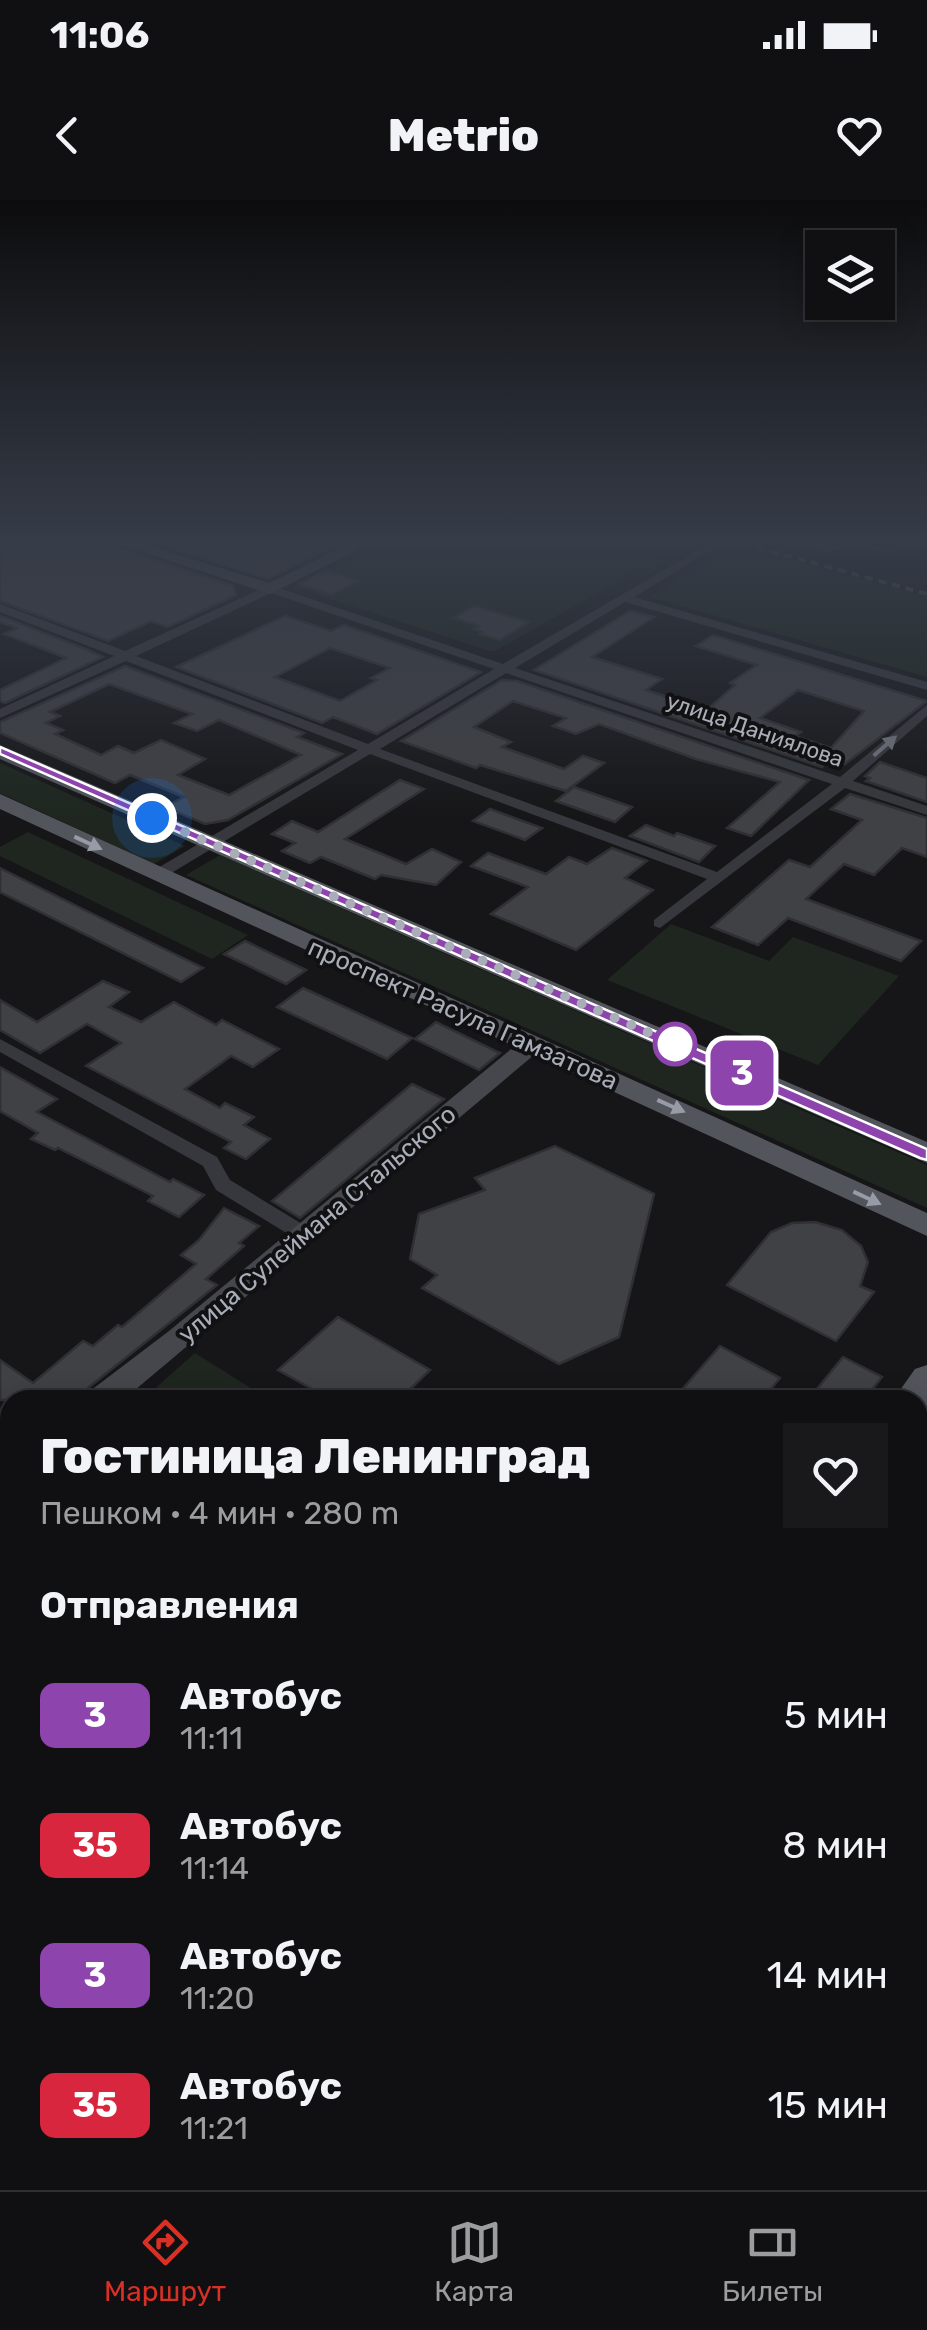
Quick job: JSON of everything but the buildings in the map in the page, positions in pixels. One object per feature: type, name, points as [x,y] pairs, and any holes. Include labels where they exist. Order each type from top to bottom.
[{"type":"main road","points":[[0,751],[927,1153]]},
{"type":"main road","name":"проспект Расула Гамзатова","points":[[0,801],[927,1226]]},
{"type":"main road","name":"улица Сулеймана Стальского","points":[[116,1390],[532,1045]]},
{"type":"main road","name":"улица Сулеймана Стальского","points":[[116,1390],[532,1045]]},
{"type":"street","points":[[67,633],[719,878]]},
{"type":"street","points":[[0,714],[178,633]]},
{"type":"street","name":"улица Даниялова","points":[[401,633],[927,811]]},
{"type":"street","points":[[157,876],[568,633]]},
{"type":"street","points":[[745,633],[927,686]]},
{"type":"street","points":[[660,923],[842,784],[927,710]]},
{"type":"street","points":[[0,1045],[210,1162],[224,1185],[305,1234]]},
{"type":"shaded area","points":[[434,633],[527,633],[493,652]]},
{"type":"shaded area","points":[[774,633],[927,633],[927,677]]},
{"type":"shaded area","points":[[0,763],[185,846],[154,864],[0,793]]},
{"type":"shaded area","points":[[28,832],[248,935],[212,959],[0,856],[0,847]]},
{"type":"shaded area","points":[[220,855],[927,1165],[927,1208],[186,875]]},
{"type":"shaded area","points":[[671,924],[769,961],[793,937],[899,976],[818,1065],[607,980]]},
{"type":"shaded area","points":[[195,1353],[254,1390],[153,1390]]},
{"type":"bus line","name":"3","points":[[0,751],[927,1153]]},
{"type":"route","points":[[152,818],[682,1047],[675,1044]]}]
